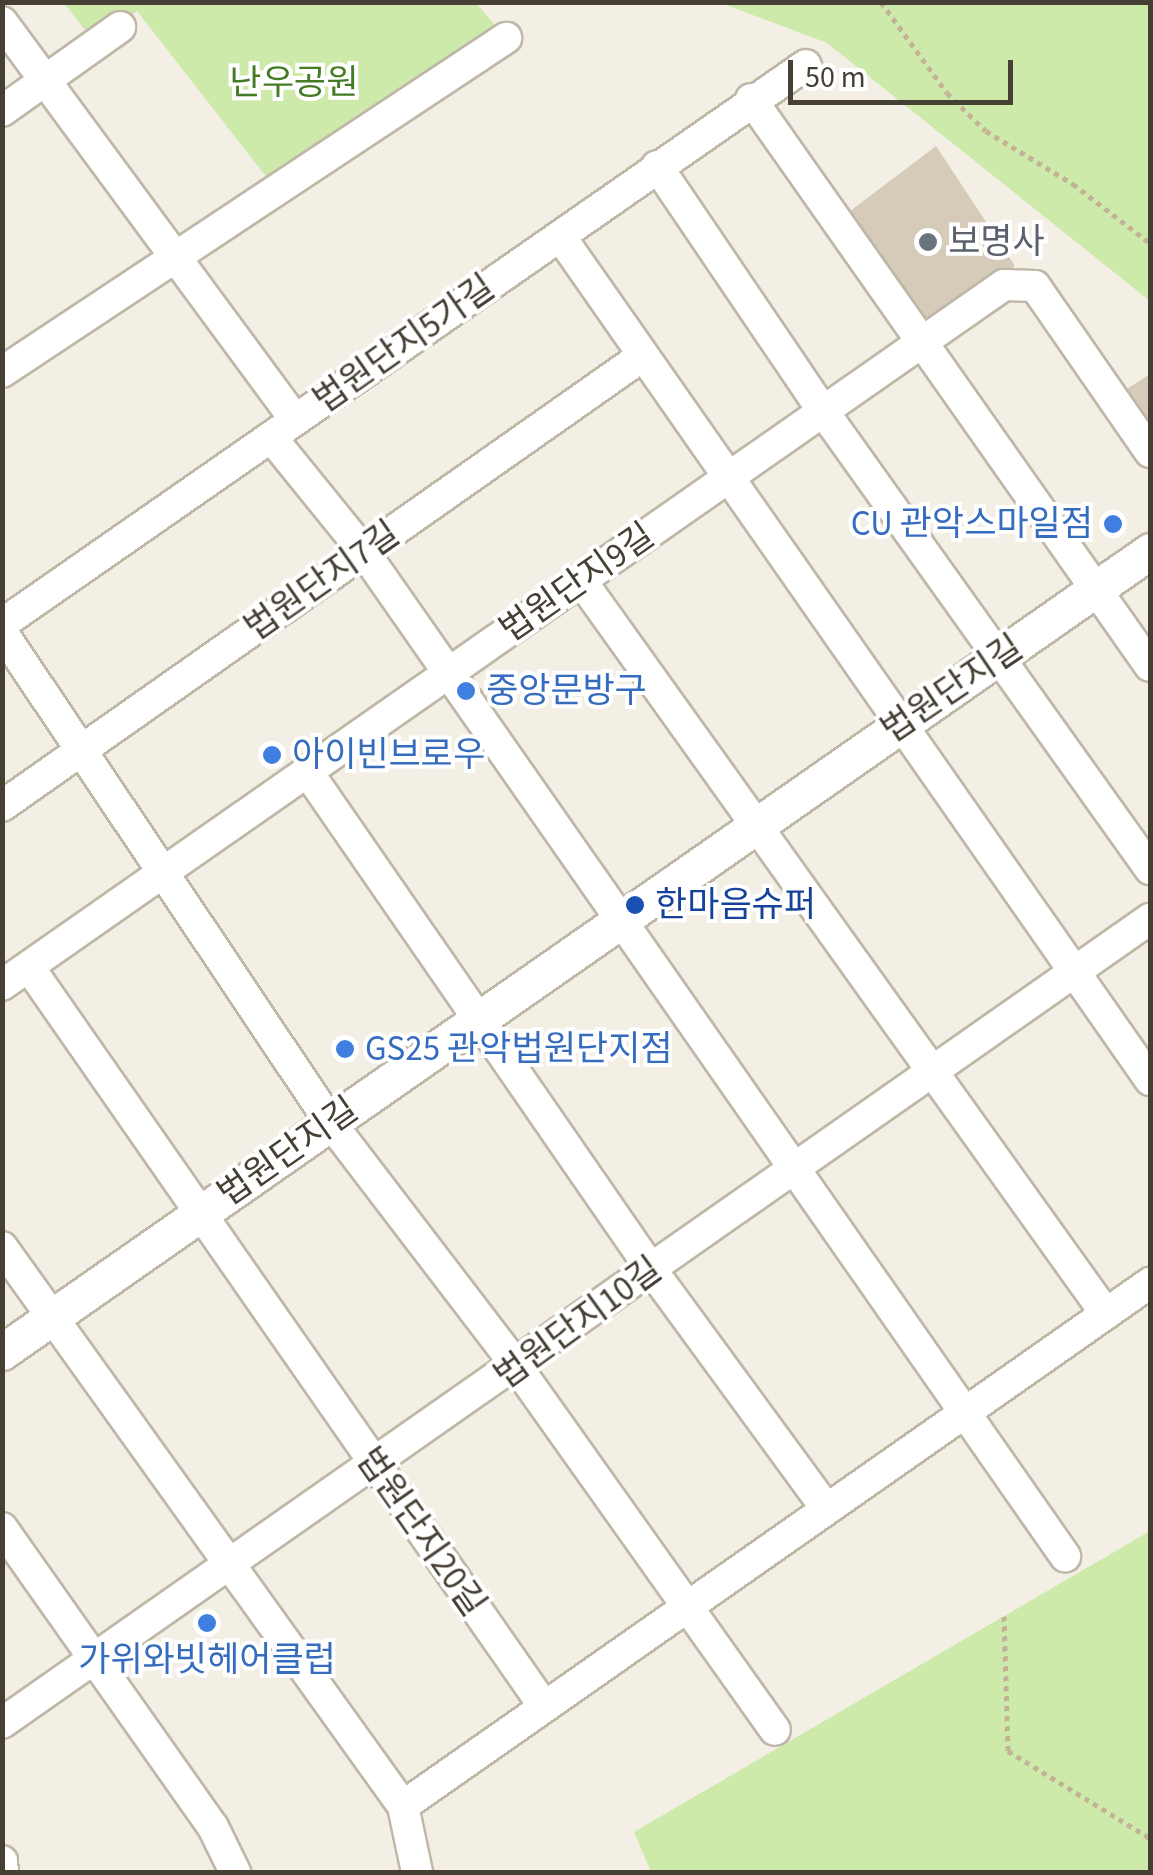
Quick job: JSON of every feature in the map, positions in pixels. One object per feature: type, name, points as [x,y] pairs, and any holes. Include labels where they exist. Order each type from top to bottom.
[{"type":"street","points":[[2,22],[175,255],[364,552],[1065,1556]]},
{"type":"street","points":[[2,111],[120,27]]},
{"type":"street","points":[[2,372],[506,38]]},
{"type":"street","name":"법원단지5가길","points":[[2,624],[751,99],[806,65]]},
{"type":"street","points":[[751,99],[1150,666]]},
{"type":"street","points":[[657,166],[822,411],[1150,869]]},
{"type":"street","points":[[560,236],[1150,1080]]},
{"type":"street","name":"법원단지9길","points":[[2,985],[1004,284],[1035,286],[1150,452]]},
{"type":"street","name":"법원단지7길","points":[[2,806],[642,357]]},
{"type":"street","name":"법원단지길","points":[[2,1352],[1150,551]]},
{"type":"street","points":[[580,579],[754,826],[937,1069],[1106,1314]]},
{"type":"street","points":[[2,632],[167,871],[330,1122],[517,1368],[774,1730]]},
{"type":"street","points":[[307,771],[651,1269],[826,1508]]},
{"type":"street","name":"법원단지10길","points":[[2,1723],[517,1368],[651,1269],[1150,919]]},
{"type":"street","name":"법원단지길","points":[[29,967],[198,1216]]},
{"type":"street","name":"법원단지20길","points":[[198,1216],[543,1704]]},
{"type":"street","points":[[2,1248],[403,1806],[417,1872]]},
{"type":"street","points":[[403,1806],[965,1408],[1150,1283]]},
{"type":"street","points":[[2,1528],[214,1827],[235,1872]]},
{"type":"street","points":[[2,1860],[3,1872]]},
{"type":"path","points":[[881,2],[946,93],[986,131],[1073,184],[1150,242]]},
{"type":"path","points":[[1004,1616],[1008,1751],[1150,1838]]},
{"type":"green space","name":"난우공원","points":[[64,3],[476,3],[506,38],[275,188],[137,11],[96,44]]},
{"type":"green space","points":[[721,3],[1150,3],[1150,301],[827,43]]},
{"type":"green space","points":[[1150,1531],[1150,1872],[651,1872],[634,1832]]},
{"type":"building","name":"보명사","points":[[936,146],[1015,266],[918,330],[841,218]]},
{"type":"building","points":[[1150,374],[1150,440],[1119,394]]},
{"type":"place","name":"보명사","points":[[928,242]]},
{"type":"place","name":"CU 관악스마일점","points":[[1113,524]]},
{"type":"place","name":"중앙문방구","points":[[466,691]]},
{"type":"place","name":"아이빈브로우","points":[[272,755]]},
{"type":"place","name":"한마음슈퍼","points":[[635,905]]},
{"type":"place","name":"GS25 관악법원단지점","points":[[345,1049]]},
{"type":"place","name":"가위와빗헤어클럽","points":[[207,1623]]}]
